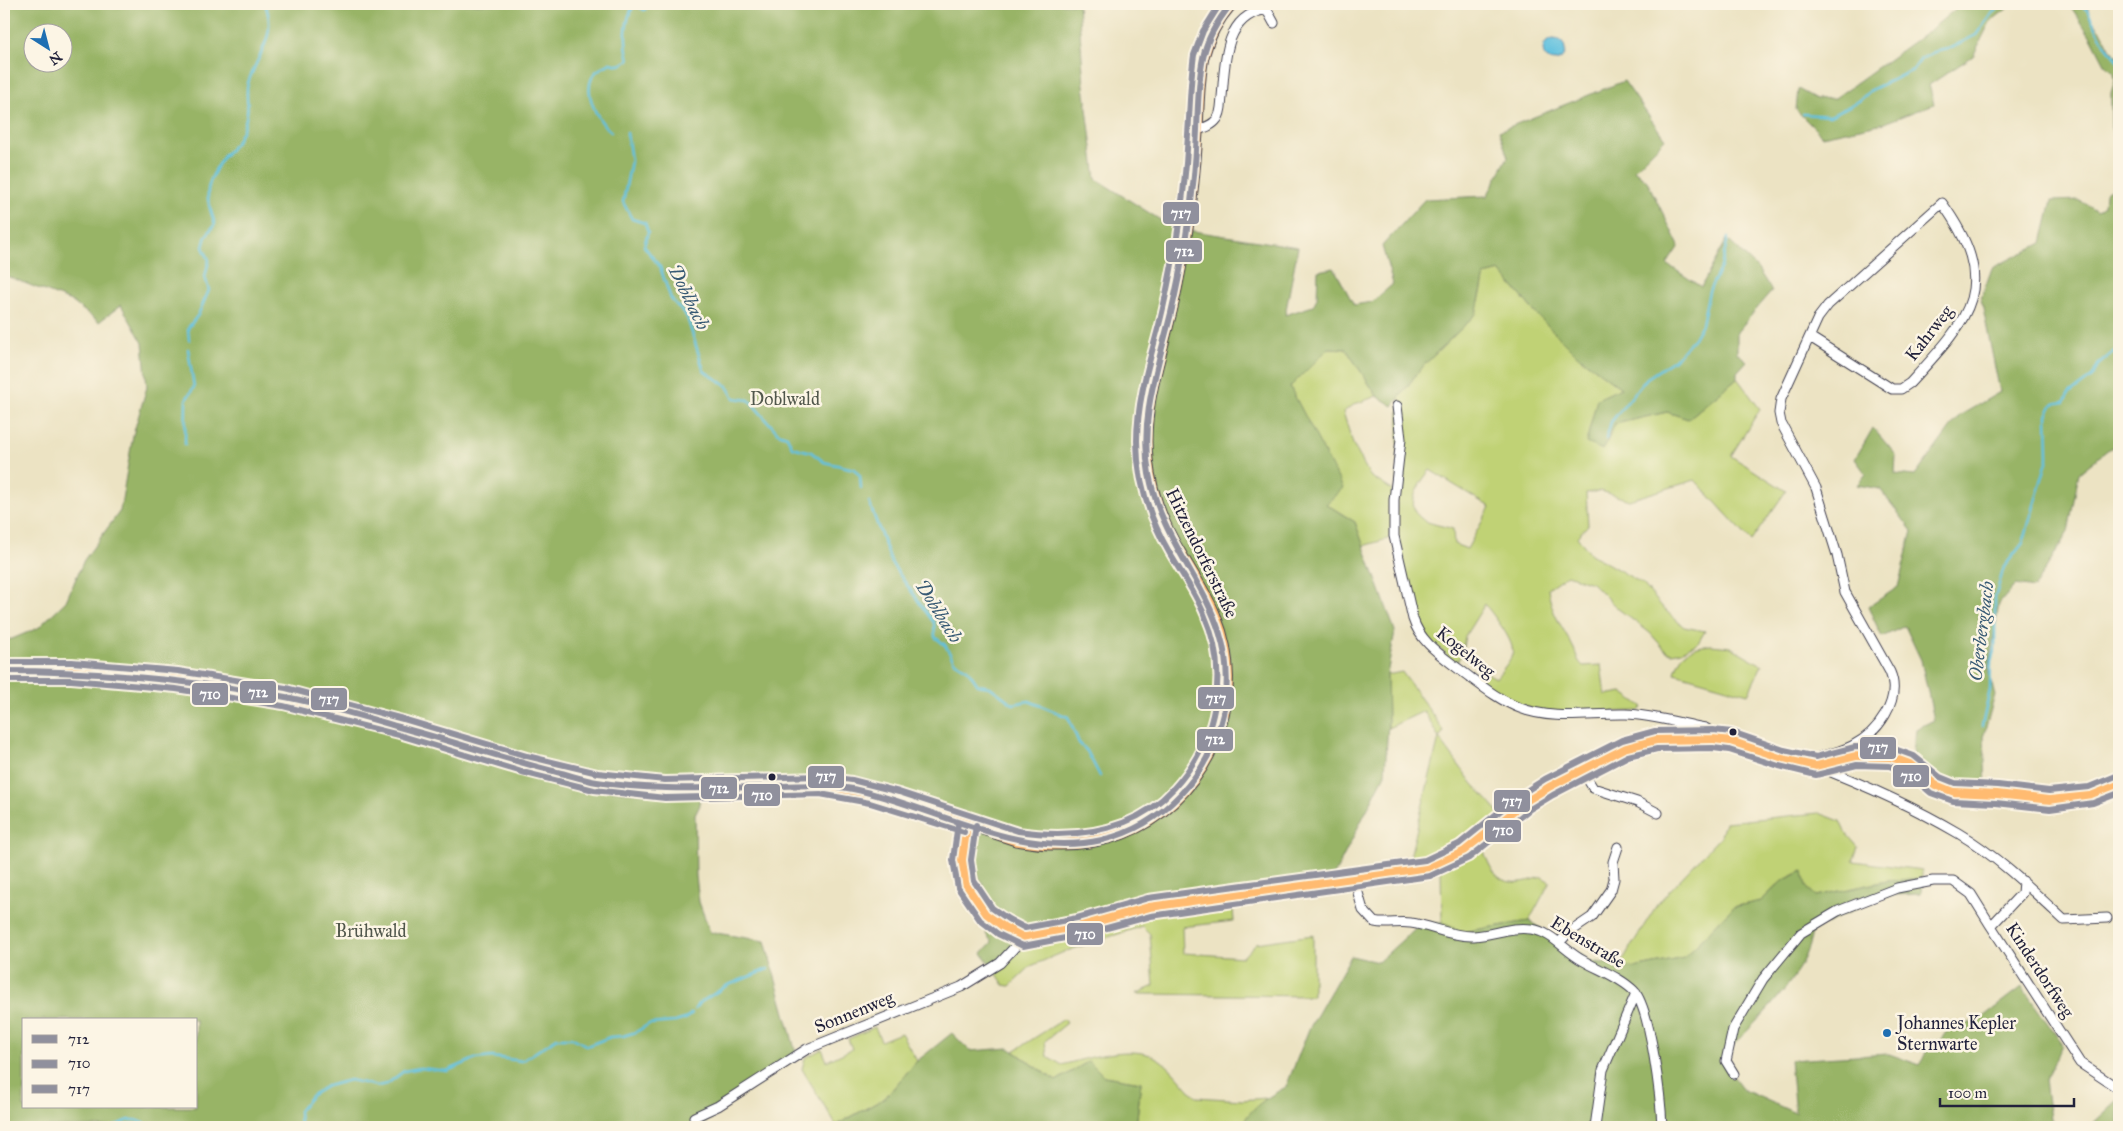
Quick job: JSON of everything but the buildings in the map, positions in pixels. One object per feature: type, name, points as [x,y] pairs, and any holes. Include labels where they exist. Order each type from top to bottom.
[{"type":"main road","name":"Hitzendorferstraße","points":[[4,671],[71,671],[177,680],[285,697],[401,727],[534,767],[596,782],[665,789],[821,785],[851,789],[896,800],[1016,840],[1049,845],[1090,843],[1121,835],[1157,816],[1181,794],[1203,766],[1220,729],[1228,685],[1226,656],[1210,605],[1174,541],[1154,497],[1148,471],[1146,437],[1150,396],[1177,283],[1187,227],[1194,179],[1199,90],[1205,50],[1213,29],[1231,4]]},
{"type":"main road","points":[[967,824],[962,860],[966,884],[986,914],[1003,927],[1024,938],[1079,927],[1149,908],[1427,868],[1454,857],[1478,842],[1525,802],[1582,770],[1625,748],[1645,742],[1670,738],[1731,741],[1782,758],[1816,766],[1856,756],[1891,757],[1910,764],[1935,785],[1948,791],[2048,800],[2091,795],[2119,784]]},
{"type":"street","points":[[1197,130],[1211,125],[1220,114],[1227,46],[1236,29],[1248,17],[1263,10],[1268,12],[1274,23]]},
{"type":"street","name":"Kahrweg","points":[[1810,337],[1892,389],[1901,389],[1910,383],[1959,326],[1973,296],[1973,274],[1967,248],[1957,226],[1942,203],[1828,305],[1818,318],[1781,399],[1779,414],[1781,423],[1816,488],[1837,555],[1845,592],[1890,672],[1894,686],[1888,708],[1872,731],[1854,745],[1819,757],[1816,766]]},
{"type":"street","name":"Kogelweg","points":[[1397,406],[1401,439],[1394,500],[1394,536],[1413,619],[1418,631],[1427,643],[1490,692],[1519,708],[1556,716],[1613,714],[1643,716],[1705,728],[1711,732],[1713,739]]},
{"type":"street","points":[[1816,766],[1898,800],[1959,834],[2022,881],[2064,920],[2107,918]]},
{"type":"street","points":[[1582,770],[1593,788],[1637,802],[1658,813]]},
{"type":"street","points":[[1559,943],[1563,937],[1592,917],[1611,890],[1614,879],[1613,862],[1618,847]]},
{"type":"street","name":"Ebenstraße","points":[[1354,879],[1363,910],[1374,922],[1409,923],[1456,934],[1474,936],[1511,928],[1542,932],[1581,960],[1622,982],[1636,993]]},
{"type":"street","points":[[1734,1074],[1726,1061],[1733,1028],[1763,979],[1801,933],[1838,911],[1897,888],[1934,881],[1953,881],[1971,894],[1991,926]]},
{"type":"street","name":"Kinderdorfweg","points":[[2022,881],[2022,893],[1991,926],[2080,1063],[2119,1089]]},
{"type":"street","name":"Sonnenweg","points":[[694,1117],[732,1098],[776,1067],[807,1049],[961,987],[1000,963],[1024,938]]},
{"type":"street","points":[[1594,1127],[1603,1070],[1636,993]]},
{"type":"street","points":[[1636,993],[1647,1022],[1661,1098],[1662,1127]]},
{"type":"green space","name":"Doblwald","points":[[4,4],[1078,4],[1084,85],[1096,179],[1173,228],[1298,247],[1285,315],[1313,306],[1317,298],[1318,271],[1334,268],[1354,305],[1372,302],[1393,284],[1382,246],[1425,199],[1487,196],[1508,157],[1499,131],[1624,81],[1665,139],[1634,170],[1647,181],[1679,246],[1667,264],[1701,287],[1727,239],[1757,268],[1772,291],[1737,332],[1737,353],[1747,361],[1737,372],[1737,378],[1688,419],[1667,412],[1615,424],[1603,450],[1586,443],[1597,399],[1621,388],[1577,355],[1538,316],[1500,271],[1485,275],[1476,314],[1420,369],[1393,406],[1377,396],[1346,349],[1329,348],[1290,387],[1343,488],[1326,504],[1355,522],[1395,631],[1387,675],[1388,722],[1385,774],[1334,875],[1149,907],[1026,933],[1006,924],[995,910],[978,875],[964,812],[844,785],[793,779],[711,784],[638,784],[566,769],[292,691],[188,673],[71,667],[4,667],[4,640],[12,639],[38,628],[66,601],[84,560],[120,511],[133,435],[147,387],[143,343],[121,305],[99,322],[71,301],[4,275]]},
{"type":"green space","points":[[1978,4],[2013,4],[1990,22],[1973,56],[1929,85],[1934,104],[1884,123],[1822,136],[1796,110],[1798,89],[1816,99],[1835,98],[1930,30],[1959,6],[1977,6]]},
{"type":"green space","points":[[2069,4],[2087,4],[2090,18],[2102,32],[2110,48],[2119,59],[2119,156],[2111,128],[2111,93],[2115,80],[2114,73],[2105,64],[2091,37]]},
{"type":"green space","points":[[2119,188],[2119,447],[2110,448],[2079,473],[2068,532],[2034,588],[2015,585],[1999,604],[1988,670],[1995,695],[1984,734],[1986,790],[1955,790],[1934,779],[1912,761],[1916,729],[1934,720],[1921,660],[1905,626],[1882,637],[1868,607],[1898,587],[1912,531],[1880,489],[1857,485],[1866,474],[1855,459],[1873,428],[1896,455],[1895,474],[1915,476],[1959,416],[2000,392],[1981,299],[1992,268],[2042,243],[2052,201],[2079,200],[2097,211],[2104,206],[2105,193],[2108,190]]},
{"type":"green space","points":[[1500,271],[1538,316],[1577,355],[1621,388],[1603,450],[1615,424],[1667,412],[1688,419],[1737,378],[1760,409],[1731,456],[1786,491],[1751,541],[1695,480],[1629,500],[1601,491],[1586,493],[1588,525],[1577,537],[1591,554],[1643,584],[1664,609],[1684,627],[1705,631],[1698,643],[1682,651],[1672,653],[1666,651],[1650,633],[1617,608],[1592,583],[1567,575],[1548,588],[1555,614],[1579,662],[1583,666],[1601,665],[1605,695],[1622,692],[1643,707],[1639,711],[1556,713],[1530,709],[1485,686],[1482,679],[1487,673],[1496,678],[1509,661],[1513,650],[1508,636],[1485,604],[1465,636],[1462,653],[1456,664],[1420,630],[1396,535],[1399,398],[1420,369],[1476,314],[1485,275]],"holes":[[[1430,470],[1490,507],[1467,549],[1454,544],[1453,529],[1422,519],[1416,513],[1414,501],[1418,488]]]},
{"type":"green space","points":[[1329,348],[1346,349],[1377,396],[1355,404],[1343,412],[1353,444],[1370,476],[1392,490],[1391,538],[1363,546],[1355,522],[1326,504],[1290,387]]},
{"type":"green space","points":[[1711,645],[1731,647],[1762,665],[1748,694],[1675,673],[1683,655],[1697,647]]},
{"type":"green space","points":[[1402,672],[1444,731],[1439,738],[1424,711],[1388,728],[1387,675]]},
{"type":"green space","name":"Brühwald","points":[[71,677],[196,690],[312,709],[554,778],[621,792],[699,796],[700,805],[695,815],[696,876],[699,902],[710,932],[765,941],[796,1053],[700,1127],[4,1127],[4,678]]},
{"type":"green space","points":[[1439,738],[1472,783],[1501,815],[1470,841],[1448,855],[1423,864],[1408,865]]},
{"type":"green space","points":[[1819,813],[1840,821],[1845,832],[1858,847],[1853,861],[1922,870],[1922,878],[1887,881],[1816,896],[1806,887],[1802,871],[1782,881],[1761,901],[1733,907],[1684,958],[1634,968],[1619,966],[1658,903],[1721,836],[1725,822]]},
{"type":"green space","points":[[1482,845],[1491,867],[1496,875],[1502,879],[1510,882],[1519,882],[1542,877],[1550,882],[1529,921],[1463,932],[1442,923],[1441,869],[1468,855]]},
{"type":"green space","points":[[1803,871],[1806,887],[1816,896],[1887,881],[1922,878],[1921,894],[1891,895],[1869,902],[1812,931],[1808,949],[1800,967],[1789,984],[1762,1016],[1720,1059],[1742,1089],[1795,1113],[1790,1060],[1889,1054],[1920,1065],[1928,1048],[1941,1039],[1953,1023],[1975,1023],[2022,987],[2063,1045],[2045,1080],[2050,1119],[2059,1127],[1241,1127],[1254,1108],[1286,1087],[1309,1029],[1351,956],[1378,962],[1421,923],[1442,923],[1463,932],[1529,921],[1591,961],[1634,968],[1684,958],[1733,907],[1761,901],[1782,881]]},
{"type":"green space","points":[[1232,899],[1234,921],[1182,927],[1183,953],[1243,957],[1256,943],[1313,935],[1313,996],[1136,994],[1154,986],[1150,934],[1142,926],[1064,952],[1031,966],[1010,986],[1004,985],[995,971],[1011,960],[1030,940],[1052,939],[1128,917]]},
{"type":"green space","points":[[992,926],[1014,940],[1015,944],[991,966],[982,953],[992,942],[986,934]]},
{"type":"green space","points":[[1064,1019],[1067,1023],[1045,1041],[1047,1056],[1062,1065],[1110,1054],[1135,1052],[1147,1054],[1162,1061],[1196,1097],[1242,1100],[1266,1098],[1244,1121],[1241,1127],[1136,1127],[1141,1082],[1104,1076],[1089,1061],[1056,1081],[1014,1051]]},
{"type":"green space","points":[[875,1027],[881,1041],[901,1033],[917,1061],[885,1098],[836,1125],[802,1069],[805,1058],[822,1049],[827,1061],[852,1049],[848,1039]]},
{"type":"green space","points":[[952,1033],[970,1051],[1009,1048],[1056,1081],[1089,1061],[1104,1076],[1141,1082],[1136,1127],[833,1127],[885,1098],[917,1061]]},
{"type":"green space","points":[[2119,1099],[2119,1127],[2089,1127]]},
{"type":"water","points":[[1554,39],[1562,42],[1565,50],[1562,58],[1554,61],[1546,58],[1543,50],[1546,42]]},
{"type":"waterway","points":[[189,340],[188,328],[198,315],[209,290],[205,277],[209,260],[203,247],[206,236],[215,224],[209,206],[209,185],[221,160],[238,139],[245,123],[248,83],[268,36],[268,15],[265,4]]},
{"type":"waterway","name":"Doblbach","points":[[611,132],[600,120],[592,104],[590,95],[591,79],[596,72],[610,63],[620,65],[629,60],[626,46],[626,31],[631,10],[635,4],[644,10],[650,4]]},
{"type":"waterway","points":[[993,4],[997,7],[1006,4]]},
{"type":"waterway","points":[[1803,114],[1830,116],[1859,101],[1871,90],[1913,70],[1921,59],[1934,52],[1948,49],[1976,35],[1992,13],[2004,4]]},
{"type":"waterway","name":"Oberbergbach","points":[[2078,4],[2087,10],[2102,40],[2119,63]]},
{"type":"waterway","name":"Doblbach","points":[[627,133],[631,161],[623,202],[632,219],[645,223],[648,232],[644,246],[660,267],[671,299],[687,317],[704,371],[727,386],[734,398],[749,400],[778,433],[787,436],[792,447],[811,452],[824,462],[854,469],[860,476],[861,488]]},
{"type":"waterway","points":[[1606,439],[1611,422],[1647,378],[1674,360],[1694,338],[1702,324],[1709,291],[1721,267],[1728,238]]},
{"type":"waterway","name":"Oberbergbach","points":[[2119,311],[2119,322]]},
{"type":"waterway","name":"Oberbergbach","points":[[1982,726],[1990,690],[1991,661],[1995,647],[1995,598],[2004,567],[2023,543],[2048,458],[2047,415],[2053,404],[2064,402],[2068,395],[2092,377],[2098,365],[2117,349],[2119,344]]},
{"type":"waterway","points":[[185,444],[186,400],[194,387],[188,349]]},
{"type":"waterway","name":"Doblbach","points":[[869,502],[892,564],[934,623],[935,637],[945,645],[954,661],[967,669],[978,685],[990,687],[1013,704],[1029,701],[1068,717],[1079,743],[1087,751],[1100,776]]},
{"type":"waterway","points":[[695,1009],[698,1004],[726,986],[768,969]]},
{"type":"waterway","points":[[300,1127],[299,1111],[312,1095],[327,1086],[350,1080],[377,1086],[387,1084],[404,1071],[420,1068],[447,1071],[475,1059],[492,1057],[522,1061],[557,1038],[573,1038],[587,1046],[610,1037],[636,1032],[649,1024],[675,1022],[685,1019],[692,1013]]},
{"type":"waterway","points":[[114,1127],[129,1120],[137,1120],[152,1127]]},
{"type":"transit line","name":"717","points":[[4,662],[72,662],[178,671],[286,688],[403,719],[527,756],[598,773],[665,780],[821,776],[852,780],[899,792],[1018,831],[1061,834],[1082,833],[1122,823],[1140,815],[1158,803],[1174,788],[1189,769],[1209,728],[1215,706],[1217,683],[1216,659],[1212,636],[1192,590],[1156,526],[1142,485],[1137,441],[1141,397],[1164,305],[1178,230],[1185,176],[1194,55],[1203,31],[1220,4]]},
{"type":"transit line","name":"712","points":[[4,671],[39,671],[142,678],[211,685],[280,696],[340,710],[582,779],[617,785],[679,788],[818,785],[841,787],[884,797],[1007,837],[1038,842],[1070,844],[1102,840],[1124,833],[1145,823],[1164,810],[1180,794],[1195,777],[1207,757],[1217,736],[1223,714],[1227,678],[1223,646],[1214,617],[1158,506],[1149,474],[1146,433],[1151,393],[1181,268],[1194,176],[1201,67],[1207,43],[1231,4]]},
{"type":"transit line","name":"710","points":[[4,680],[71,680],[176,689],[283,706],[399,735],[522,772],[594,790],[665,798],[820,794],[870,803],[964,832]]},
{"type":"transit line","name":"717","points":[[976,825],[971,860],[974,881],[992,908],[1025,928],[1077,918],[1148,898],[1425,860],[1459,844],[1520,795],[1545,779],[1622,740],[1655,731],[1713,730],[1732,732],[1784,750],[1816,757],[1855,747],[1892,748],[1914,756],[1940,777],[1955,783],[1998,785],[2049,791],[2089,787],[2116,776]]},
{"type":"transit line","name":"710","points":[[958,823],[953,860],[958,888],[980,920],[998,934],[1023,946],[1081,935],[1151,916],[1430,876],[1469,858],[1530,809],[1553,795],[1628,756],[1657,749],[1713,748],[1729,750],[1779,766],[1816,775],[1857,765],[1889,766],[1906,772],[1931,793],[1953,801],[1996,803],[2050,809],[2093,803],[2119,793]]},
{"type":"place","name":"Johannes Kepler Sternwarte","points":[[1887,1033]]}]
